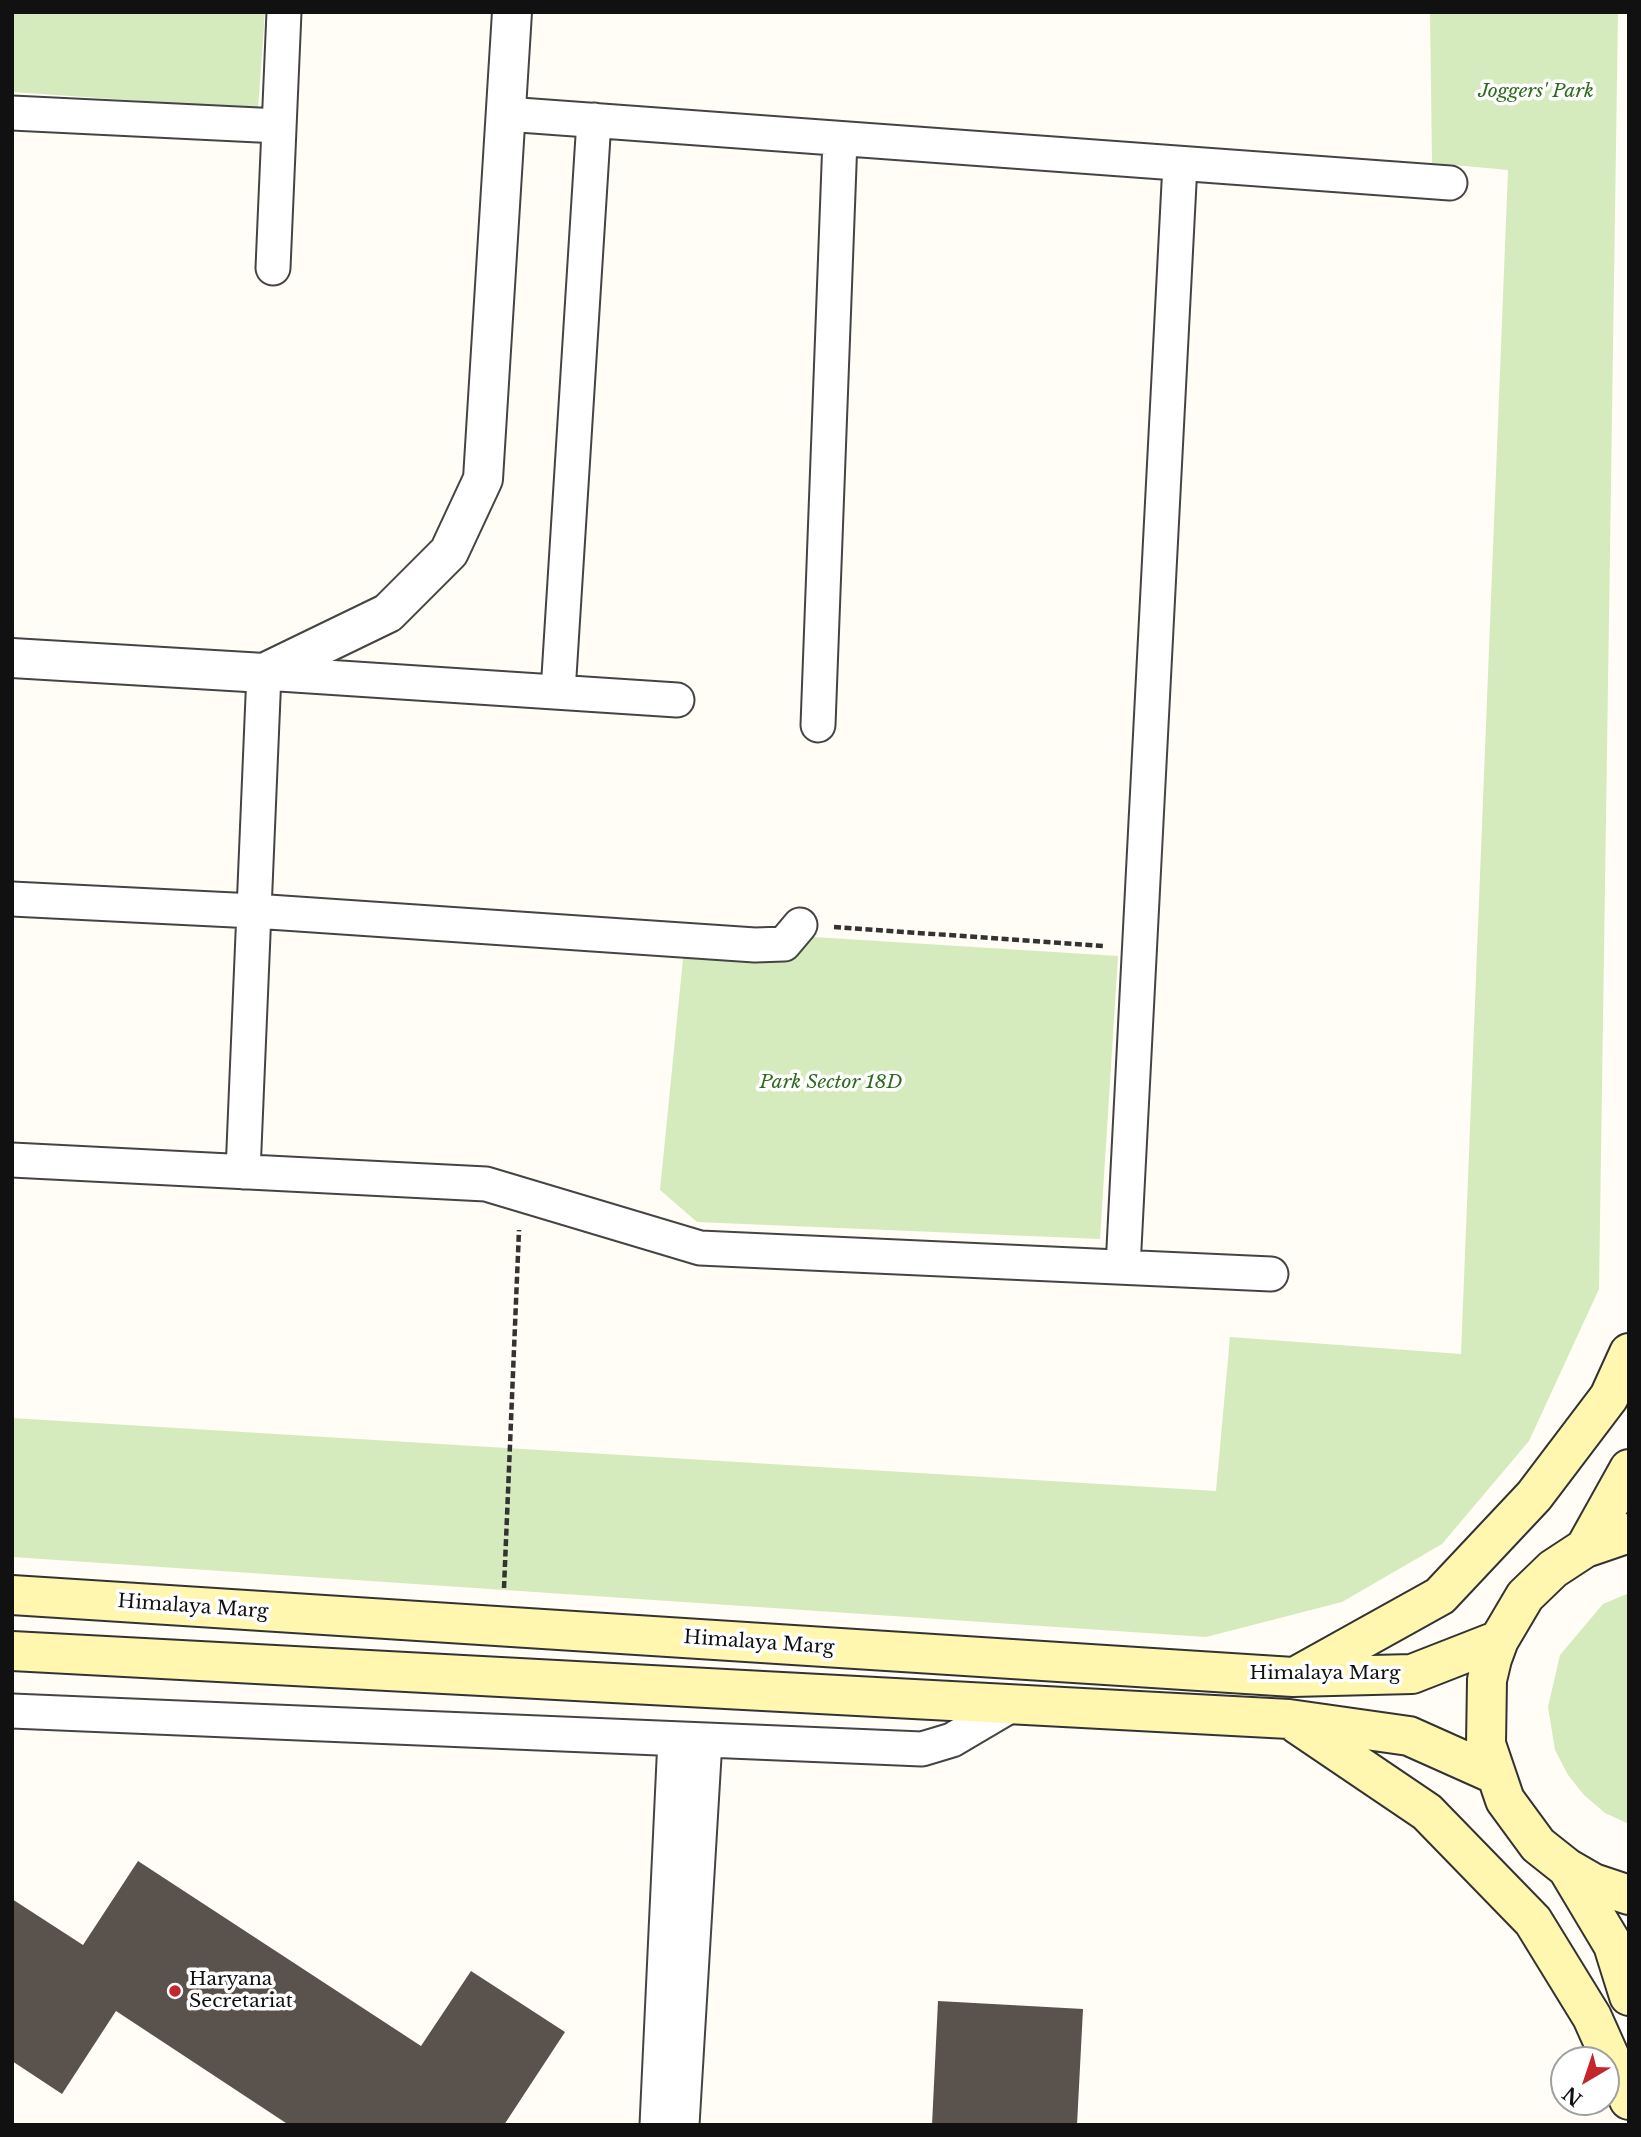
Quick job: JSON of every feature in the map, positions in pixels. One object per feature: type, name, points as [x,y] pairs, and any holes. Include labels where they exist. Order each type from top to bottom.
[{"type":"main road","points":[[1293,1677],[1440,1596],[1534,1496],[1609,1397],[1629,1353]]},
{"type":"main road","points":[[1585,1548],[1629,1469]]},
{"type":"main road","points":[[1629,1533],[1585,1548],[1553,1569],[1525,1596],[1499,1640],[1487,1680],[1486,1744],[1494,1774],[1517,1819],[1538,1845],[1567,1868],[1593,1883],[1629,1895]]},
{"type":"main road","name":"Himalaya Marg","points":[[12,1595],[1293,1677],[1412,1674],[1499,1640]]},
{"type":"main road","points":[[12,1651],[1289,1718],[1409,1736],[1494,1774]]},
{"type":"main road","points":[[1289,1718],[1427,1812],[1533,1921],[1592,2017],[1629,2099]]},
{"type":"main road","points":[[1567,1868],[1614,1945],[1629,1996]]},
{"type":"street","points":[[273,268],[284,12]]},
{"type":"street","points":[[264,673],[388,613],[449,552],[483,478],[512,12]]},
{"type":"street","points":[[12,113],[279,126]]},
{"type":"street","points":[[506,114],[1450,184]]},
{"type":"street","points":[[558,692],[594,120]]},
{"type":"street","points":[[818,725],[839,139]]},
{"type":"street","points":[[1123,1267],[1180,164]]},
{"type":"street","points":[[12,658],[677,699]]},
{"type":"street","points":[[243,1172],[264,673]]},
{"type":"street","points":[[12,899],[254,911],[755,946],[784,944],[800,925]]},
{"type":"street","points":[[12,1160],[486,1184],[699,1248],[1271,1274]]},
{"type":"street","points":[[12,1711],[922,1749],[952,1740],[1013,1704]]},
{"type":"street","points":[[657,2125],[690,1740]]},
{"type":"street","points":[[682,2125],[690,1740]]},
{"type":"path","points":[[800,925],[1140,949]]},
{"type":"path","points":[[502,1627],[520,1194]]},
{"type":"green space","points":[[12,12],[265,12],[258,109],[12,92]]},
{"type":"green space","name":"Joggers' Park","points":[[1430,12],[1618,12],[1599,1289],[1529,1441],[1442,1544],[1342,1602],[1206,1637],[12,1557],[12,1418],[1216,1491],[1230,1337],[1461,1354],[1508,170],[1432,163]]},
{"type":"green space","name":"Park Sector 18D","points":[[686,929],[1118,956],[1100,1239],[697,1222],[660,1190]]},
{"type":"green space","points":[[1629,1593],[1629,1824],[1605,1813],[1584,1795],[1568,1775],[1555,1750],[1548,1707],[1560,1655],[1603,1604]]},
{"type":"building","name":"Haryana Secretariat","points":[[138,1861],[421,2046],[471,1971],[565,2032],[504,2125],[289,2125],[116,2011],[62,2094],[12,2061],[12,1899],[83,1945]]},
{"type":"building","points":[[938,2001],[1083,2009],[1077,2125],[932,2125]]},
{"type":"place","name":"Haryana Secretariat","points":[[175,1991]]}]
